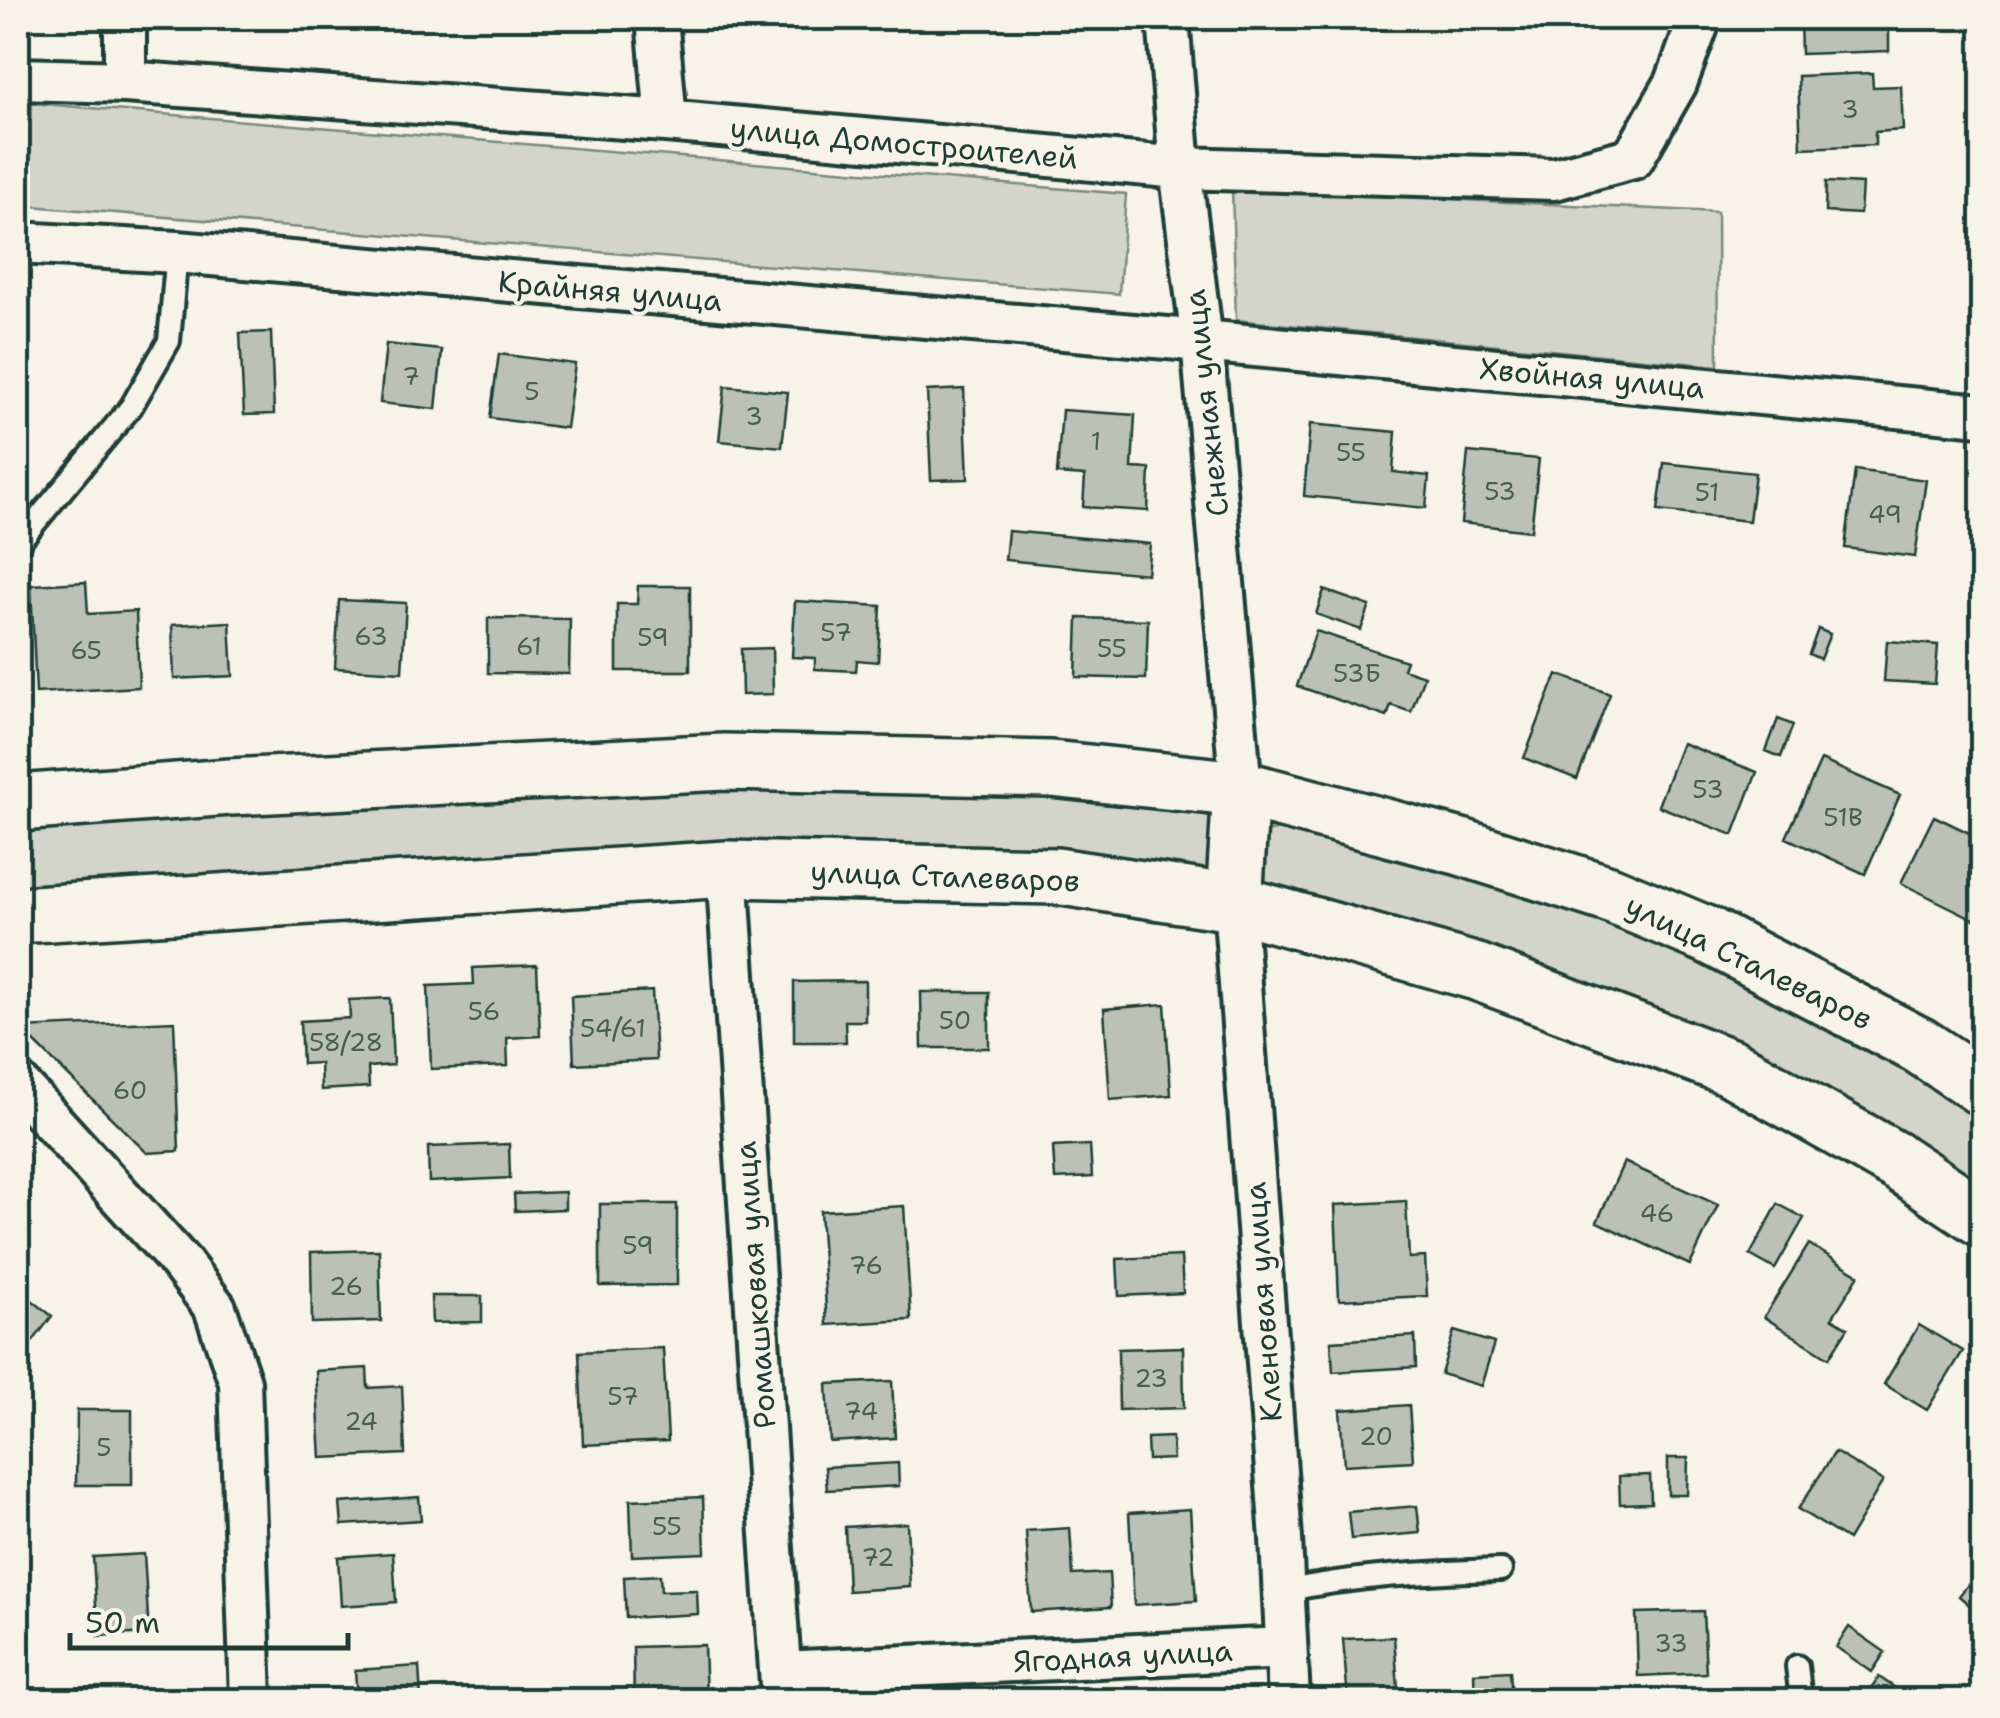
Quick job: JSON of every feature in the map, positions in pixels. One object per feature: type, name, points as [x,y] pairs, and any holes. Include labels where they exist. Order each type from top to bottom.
[{"type":"main road","name":"улица Сталеваров","points":[[18,803],[230,787],[724,762],[1051,769],[1241,789],[1461,847],[1609,894],[1710,936],[1920,1046],[1982,1087]]},
{"type":"main road","points":[[1234,904],[1241,789]]},
{"type":"main road","name":"улица Сталеваров","points":[[18,915],[727,869],[1056,876],[1234,904],[1477,972],[1730,1066],[1898,1162],[1982,1218]]},
{"type":"street","points":[[124,18],[126,82]]},
{"type":"street","points":[[657,18],[666,121]]},
{"type":"street","name":"Снежная улица","points":[[1168,18],[1180,168],[1202,341],[1241,789]]},
{"type":"street","name":"улица Домостроителей","points":[[18,79],[126,82],[666,121],[1180,168],[1554,178],[1633,158],[1676,83],[1700,18]]},
{"type":"street","name":"Крайняя улица","points":[[18,244],[177,252],[1202,341]]},
{"type":"street","name":"Хвойная улица","points":[[1202,341],[1982,414]]},
{"type":"street","name":"Ромашковая улица","points":[[727,869],[781,1686]]},
{"type":"street","name":"Кленовая улица","points":[[1234,904],[1289,1700]]},
{"type":"street","points":[[18,1084],[181,1263],[215,1308],[240,1382],[250,1700]]},
{"type":"street","name":"Ягодная улица","points":[[781,1686],[1286,1648]]},
{"type":"lane","points":[[18,544],[131,407],[169,341],[177,252]]},
{"type":"lane","points":[[1284,1591],[1323,1582],[1501,1570]]},
{"type":"lane","points":[[1797,1666],[1801,1700]]},
{"type":"shaded area","points":[[18,102],[1126,194],[1119,294],[18,205]]},
{"type":"shaded area","points":[[1232,189],[1717,212],[1718,366],[1236,320]]},
{"type":"shaded area","points":[[916,782],[1193,808],[1214,819],[1210,868],[1195,875],[18,894],[18,824],[535,786]]},
{"type":"shaded area","points":[[1288,827],[1378,847],[1665,938],[1982,1108],[1982,1195],[1259,884],[1257,842],[1267,832]]},
{"type":"building","points":[[1800,18],[1889,18],[1889,51],[1801,54]]},
{"type":"building","points":[[1872,73],[1873,87],[1901,86],[1903,130],[1875,132],[1875,145],[1801,148],[1798,76]]},
{"type":"building","points":[[1826,182],[1862,184],[1860,214],[1825,212]]},
{"type":"building","points":[[271,332],[274,414],[244,415],[240,333]]},
{"type":"building","points":[[386,344],[442,350],[436,409],[380,403]]},
{"type":"building","points":[[499,354],[575,364],[566,428],[490,418]]},
{"type":"building","points":[[725,386],[788,392],[782,447],[719,441]]},
{"type":"building","points":[[964,389],[968,479],[931,480],[927,391]]},
{"type":"building","points":[[1062,410],[1135,415],[1132,468],[1150,469],[1148,511],[1083,507],[1085,476],[1057,474]]},
{"type":"building","points":[[1310,424],[1396,432],[1393,472],[1429,476],[1426,508],[1304,496]]},
{"type":"building","points":[[1468,452],[1539,459],[1531,531],[1461,523]]},
{"type":"building","points":[[1664,463],[1755,473],[1749,521],[1658,511]]},
{"type":"building","points":[[1855,470],[1926,480],[1915,557],[1845,548]]},
{"type":"building","points":[[1008,531],[1150,544],[1147,574],[1005,560]]},
{"type":"building","points":[[86,582],[88,614],[136,611],[139,687],[36,693],[31,585]]},
{"type":"building","points":[[638,586],[690,586],[690,671],[617,671],[617,604],[637,604]]},
{"type":"building","points":[[1324,590],[1370,606],[1361,630],[1316,614]]},
{"type":"building","points":[[339,600],[406,603],[402,672],[335,668]]},
{"type":"building","points":[[795,601],[881,606],[878,662],[857,660],[856,671],[815,669],[815,658],[792,657]]},
{"type":"building","points":[[488,618],[570,619],[569,674],[488,673]]},
{"type":"building","points":[[1078,618],[1148,620],[1146,679],[1076,677]]},
{"type":"building","points":[[230,622],[233,676],[174,679],[172,625]]},
{"type":"building","points":[[1818,629],[1830,634],[1820,659],[1809,654]]},
{"type":"building","points":[[1316,631],[1406,661],[1403,669],[1424,676],[1411,712],[1391,705],[1387,717],[1297,686]]},
{"type":"building","points":[[1887,641],[1938,645],[1935,684],[1884,681]]},
{"type":"building","points":[[772,648],[773,694],[742,695],[741,649]]},
{"type":"building","points":[[1557,674],[1610,694],[1577,779],[1524,758]]},
{"type":"building","points":[[1778,719],[1793,725],[1781,757],[1766,751]]},
{"type":"building","points":[[1682,743],[1757,772],[1733,835],[1658,806]]},
{"type":"building","points":[[1821,760],[1900,795],[1865,874],[1786,838]]},
{"type":"building","points":[[1934,816],[1982,839],[1982,923],[1901,883]]},
{"type":"building","points":[[537,965],[540,1036],[507,1038],[508,1066],[431,1069],[428,986],[474,984],[473,968]]},
{"type":"building","points":[[865,981],[865,1021],[845,1021],[846,1042],[794,1042],[794,982]]},
{"type":"building","points":[[652,991],[656,1060],[574,1064],[571,996]]},
{"type":"building","points":[[921,992],[989,992],[989,1048],[922,1048]]},
{"type":"building","points":[[390,998],[393,1065],[368,1067],[369,1087],[321,1090],[320,1063],[302,1064],[300,1021],[350,1018],[349,1000]]},
{"type":"building","points":[[1165,1004],[1171,1095],[1110,1100],[1104,1009]]},
{"type":"building","points":[[174,1021],[179,1151],[147,1153],[20,1028]]},
{"type":"building","points":[[509,1144],[510,1178],[429,1182],[428,1147]]},
{"type":"building","points":[[1090,1145],[1092,1177],[1055,1179],[1053,1147]]},
{"type":"building","points":[[1624,1162],[1718,1205],[1690,1265],[1597,1222]]},
{"type":"building","points":[[565,1192],[565,1209],[515,1211],[514,1194]]},
{"type":"building","points":[[1406,1201],[1409,1258],[1425,1257],[1427,1296],[1339,1300],[1335,1205]]},
{"type":"building","points":[[600,1204],[677,1204],[677,1285],[600,1286]]},
{"type":"building","points":[[1778,1204],[1804,1218],[1775,1269],[1750,1255]]},
{"type":"building","points":[[904,1206],[911,1320],[827,1325],[820,1211]]},
{"type":"building","points":[[1809,1244],[1859,1275],[1832,1318],[1848,1328],[1829,1358],[1764,1317]]},
{"type":"building","points":[[379,1250],[381,1321],[312,1323],[311,1252]]},
{"type":"building","points":[[1181,1256],[1183,1293],[1119,1296],[1117,1259]]},
{"type":"building","points":[[18,1289],[52,1316],[18,1361]]},
{"type":"building","points":[[431,1296],[482,1296],[482,1322],[432,1323]]},
{"type":"building","points":[[1919,1325],[1963,1351],[1927,1410],[1884,1384]]},
{"type":"building","points":[[1454,1331],[1494,1343],[1481,1386],[1441,1374]]},
{"type":"building","points":[[1415,1336],[1416,1367],[1333,1372],[1331,1341]]},
{"type":"building","points":[[1183,1347],[1184,1408],[1119,1410],[1118,1349]]},
{"type":"building","points":[[663,1348],[668,1441],[583,1445],[579,1352]]},
{"type":"building","points":[[367,1368],[368,1388],[402,1386],[405,1454],[321,1458],[316,1371]]},
{"type":"building","points":[[892,1381],[895,1438],[830,1442],[827,1384]]},
{"type":"building","points":[[1409,1405],[1413,1461],[1344,1465],[1340,1410]]},
{"type":"building","points":[[77,1410],[132,1410],[132,1485],[76,1485]]},
{"type":"building","points":[[1172,1437],[1173,1459],[1148,1460],[1147,1438]]},
{"type":"building","points":[[1835,1452],[1883,1481],[1848,1540],[1798,1509]]},
{"type":"building","points":[[1668,1458],[1688,1458],[1687,1495],[1668,1495]]},
{"type":"building","points":[[898,1463],[899,1486],[827,1490],[825,1467]]},
{"type":"building","points":[[1650,1475],[1651,1503],[1620,1504],[1619,1476]]},
{"type":"building","points":[[419,1497],[421,1520],[342,1525],[340,1503]]},
{"type":"building","points":[[703,1497],[705,1553],[632,1556],[630,1500]]},
{"type":"building","points":[[1417,1506],[1420,1533],[1351,1539],[1348,1512]]},
{"type":"building","points":[[1190,1509],[1196,1601],[1134,1605],[1129,1513]]},
{"type":"building","points":[[907,1523],[910,1587],[848,1591],[845,1527]]},
{"type":"building","points":[[1070,1528],[1073,1575],[1109,1573],[1111,1607],[1031,1612],[1026,1531]]},
{"type":"building","points":[[393,1553],[396,1602],[341,1606],[338,1557]]},
{"type":"building","points":[[144,1554],[149,1633],[98,1636],[93,1557]]},
{"type":"building","points":[[1982,1567],[1982,1616],[1959,1596]]},
{"type":"building","points":[[660,1575],[661,1591],[697,1590],[698,1614],[626,1618],[624,1577]]},
{"type":"building","points":[[1703,1611],[1706,1673],[1638,1676],[1636,1613]]},
{"type":"building","points":[[1849,1627],[1885,1652],[1872,1672],[1836,1647]]},
{"type":"building","points":[[1394,1637],[1399,1700],[1348,1700],[1343,1639]]},
{"type":"building","points":[[704,1645],[706,1700],[634,1700],[633,1647]]},
{"type":"building","points":[[419,1666],[421,1700],[357,1700],[355,1670]]},
{"type":"building","points":[[1510,1671],[1512,1700],[1475,1700],[1474,1673]]},
{"type":"building","points":[[1879,1677],[1913,1700],[1862,1700]]},
{"type":"building","points":[[143,1691],[143,1700],[79,1700],[78,1694]]}]
